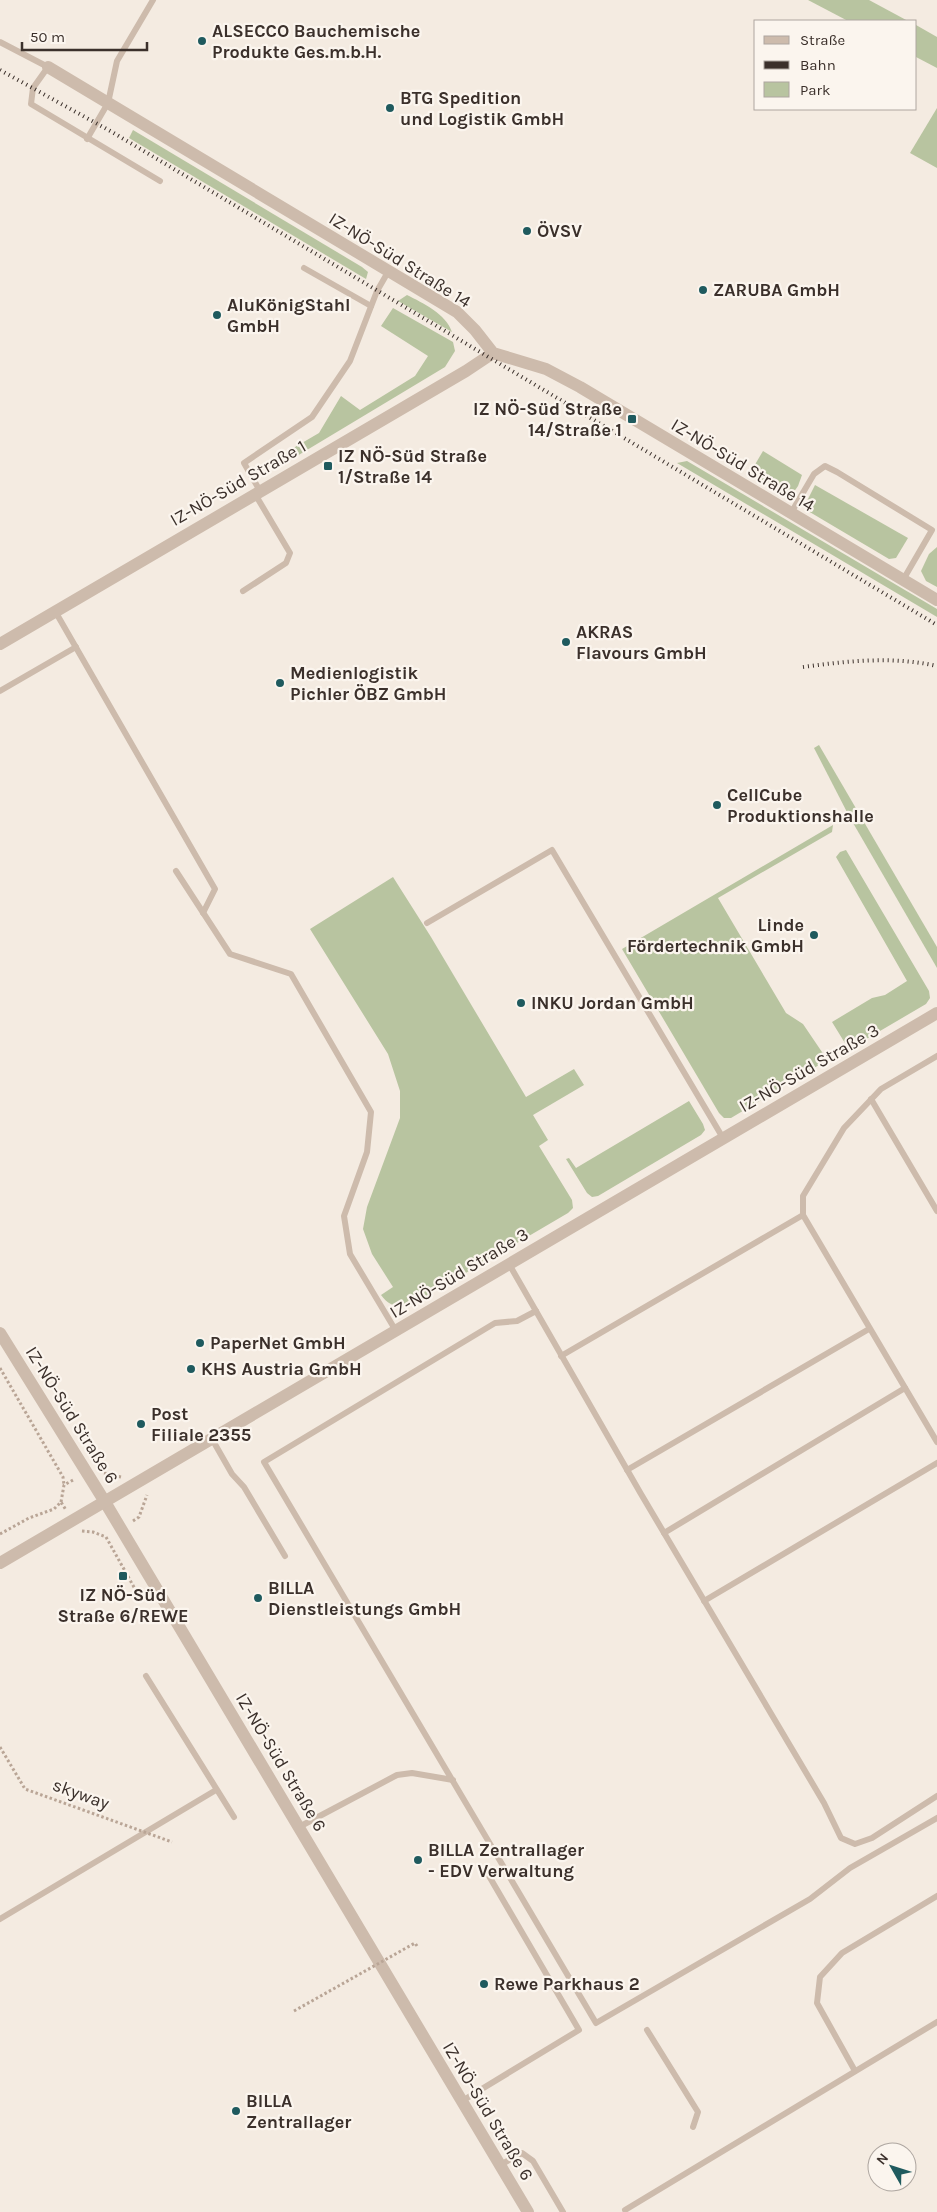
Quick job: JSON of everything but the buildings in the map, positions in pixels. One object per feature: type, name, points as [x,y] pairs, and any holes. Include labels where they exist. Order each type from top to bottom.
[{"type":"street","name":"IZ-NÖ-Süd Straße 14","points":[[48,67],[457,312],[475,330],[493,353],[546,369],[937,600]]},
{"type":"street","name":"IZ-NÖ-Süd Straße 1","points":[[0,644],[466,371],[493,353]]},
{"type":"street","name":"IZ-NÖ-Süd Straße 3","points":[[0,1563],[937,1013]]},
{"type":"street","name":"IZ-NÖ-Süd Straße 6","points":[[0,1333],[105,1502],[528,2212]]},
{"type":"lane","points":[[87,138],[108,103],[117,61],[153,0]]},
{"type":"lane","points":[[0,42],[48,67],[33,88],[31,104],[160,182]]},
{"type":"lane","points":[[304,268],[371,306]]},
{"type":"lane","points":[[243,591],[286,563],[290,553],[257,493],[244,463],[312,417],[350,362],[377,291],[388,272]]},
{"type":"lane","points":[[791,513],[814,474],[825,466],[837,472],[932,530],[902,580]]},
{"type":"lane","points":[[55,611],[215,890],[204,913]]},
{"type":"lane","points":[[0,691],[76,647]]},
{"type":"lane","points":[[427,923],[552,850],[723,1138]]},
{"type":"lane","points":[[176,871],[230,954],[291,974],[372,1112],[367,1152],[344,1216],[350,1254],[396,1331]]},
{"type":"lane","points":[[937,1056],[881,1089],[871,1099],[844,1128],[803,1196],[803,1215],[937,1442]]},
{"type":"lane","points":[[871,1099],[937,1210]]},
{"type":"lane","points":[[561,1356],[803,1215]]},
{"type":"lane","points":[[509,1264],[664,1533],[824,1803],[841,1838],[856,1844],[872,1838],[937,1796]]},
{"type":"lane","points":[[536,1311],[517,1321],[495,1323],[264,1462],[596,2022],[810,1899],[850,1868],[937,1818]]},
{"type":"lane","points":[[628,1470],[870,1329]]},
{"type":"lane","points":[[664,1533],[905,1388]]},
{"type":"lane","points":[[212,1439],[232,1474],[244,1487],[285,1556]]},
{"type":"lane","points":[[704,1601],[937,1464]]},
{"type":"lane","points":[[146,1676],[234,1817]]},
{"type":"lane","points":[[299,1827],[396,1775],[412,1773],[453,1780]]},
{"type":"lane","points":[[0,1919],[216,1790]]},
{"type":"lane","points":[[462,2101],[578,2030],[489,1876]]},
{"type":"lane","points":[[855,2071],[817,2003],[820,1977],[842,1952],[937,1896]]},
{"type":"lane","points":[[625,2210],[937,2022]]},
{"type":"lane","points":[[648,2030],[698,2112],[692,2126]]},
{"type":"lane","points":[[500,2165],[522,2153],[533,2161],[563,2212]]},
{"type":"path","points":[[0,1368],[62,1477],[64,1485]]},
{"type":"path","points":[[0,1534],[29,1518],[54,1509],[61,1502],[78,1530],[106,1536]]},
{"type":"path","name":"skyway","points":[[0,1746],[25,1788],[172,1842]]},
{"type":"path","points":[[294,2011],[415,1943],[417,1946]]},
{"type":"green space","points":[[808,0],[869,0],[906,20],[846,20]]},
{"type":"green space","points":[[917,26],[937,37],[937,68],[917,58]]},
{"type":"green space","points":[[937,108],[937,168],[910,153]]},
{"type":"green space","points":[[133,130],[362,267],[368,272],[366,279],[129,138]]},
{"type":"green space","points":[[407,295],[427,305],[439,314],[452,332],[398,301]]},
{"type":"green space","points":[[393,308],[453,342],[455,351],[445,367],[277,468],[272,467],[271,461],[319,433],[341,396],[360,410],[415,376],[428,356],[381,326]]},
{"type":"green space","points":[[763,451],[802,475],[798,486],[791,496],[779,492],[750,473]]},
{"type":"green space","points":[[687,461],[937,609],[937,617],[677,463]]},
{"type":"green space","points":[[815,485],[908,538],[896,558],[889,559],[808,511],[806,503]]},
{"type":"green space","points":[[937,547],[937,587],[926,581],[921,571],[929,554]]},
{"type":"green space","points":[[819,745],[937,947],[937,968],[849,816],[814,748]]},
{"type":"green space","points":[[833,825],[832,832],[718,898],[786,1013],[803,1024],[824,1055],[824,1062],[731,1118],[724,1118],[719,1113],[622,949]]},
{"type":"green space","points":[[846,850],[929,991],[930,998],[926,1004],[851,1048],[848,1048],[832,1022],[872,998],[885,995],[907,981],[836,857],[840,852]]},
{"type":"green space","points":[[393,877],[526,1097],[574,1069],[584,1085],[533,1115],[548,1140],[539,1146],[572,1200],[573,1208],[568,1213],[411,1305],[402,1307],[394,1306],[381,1295],[393,1287],[372,1254],[363,1229],[367,1207],[400,1118],[400,1091],[388,1054],[310,929]]},
{"type":"green space","points":[[689,1101],[703,1124],[705,1130],[701,1135],[598,1196],[592,1197],[587,1193],[566,1159],[569,1158],[576,1168]]},
{"type":"railway","points":[[0,70],[112,132],[937,625]]},
{"type":"railway","points":[[803,667],[853,661],[887,660],[937,666]]},
{"type":"place","name":"ALSECCO Bauchemische Produkte Ges.m.b.H.","points":[[202,41]]},
{"type":"place","name":"BTG Spedition und Logistik GmbH","points":[[390,108]]},
{"type":"place","name":"ÖVSV","points":[[527,231]]},
{"type":"place","name":"ZARUBA GmbH","points":[[703,290]]},
{"type":"place","name":"AluKönigStahl GmbH","points":[[217,315]]},
{"type":"place","name":"IZ NÖ-Süd Straße 14/Straße 1","points":[[632,419]]},
{"type":"place","name":"IZ NÖ-Süd Straße 1/Straße 14","points":[[328,466]]},
{"type":"place","name":"AKRAS Flavours GmbH","points":[[566,642]]},
{"type":"place","name":"Medienlogistik Pichler ÖBZ GmbH","points":[[280,683]]},
{"type":"place","name":"CellCube Produktionshalle","points":[[717,805]]},
{"type":"place","name":"Linde Fördertechnik GmbH","points":[[814,935]]},
{"type":"place","name":"INKU Jordan GmbH","points":[[521,1003]]},
{"type":"place","name":"PaperNet GmbH","points":[[200,1343]]},
{"type":"place","name":"KHS Austria GmbH","points":[[191,1369]]},
{"type":"place","name":"Post Filiale 2355","points":[[141,1424]]},
{"type":"place","name":"IZ NÖ-Süd Straße 6/REWE","points":[[123,1576]]},
{"type":"place","name":"BILLA Dienstleistungs GmbH","points":[[258,1598]]},
{"type":"place","name":"BILLA Zentrallager - EDV Verwaltung","points":[[418,1860]]},
{"type":"place","name":"Rewe Parkhaus 2","points":[[484,1984]]},
{"type":"place","name":"BILLA Zentrallager","points":[[236,2111]]}]
